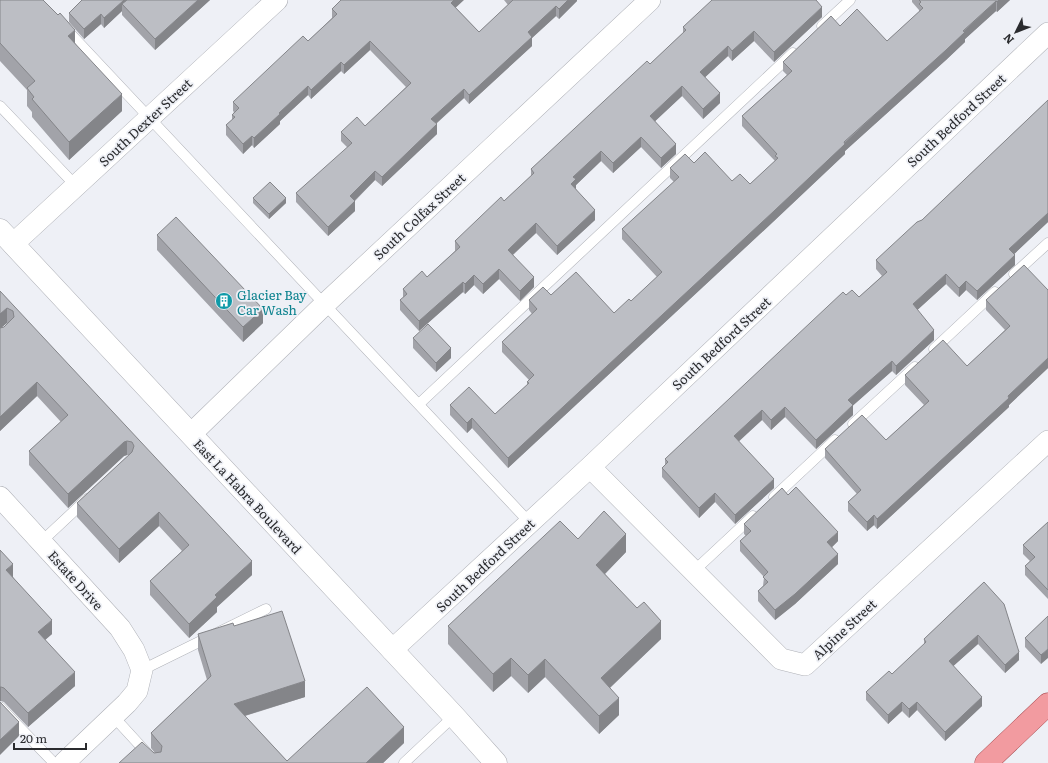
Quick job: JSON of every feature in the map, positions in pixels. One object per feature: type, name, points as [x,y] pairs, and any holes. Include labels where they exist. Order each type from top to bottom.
[{"type":"main road","name":"East La Habra Boulevard","points":[[6,237],[454,716],[496,763]]},
{"type":"main road","points":[[986,763],[1047,709]]},
{"type":"street","name":"South Dexter Street","points":[[6,237],[76,186],[277,0]]},
{"type":"street","name":"South Colfax Street","points":[[191,434],[325,304],[650,0]]},
{"type":"street","name":"South Bedford Street","points":[[392,650],[590,468],[1048,33]]},
{"type":"street","name":"Alpine Street","points":[[590,468],[781,659],[805,665],[1048,441]]},
{"type":"street","name":"Estate Drive","points":[[1,499],[120,628],[134,650],[142,670]]},
{"type":"street","points":[[64,763],[137,691],[142,670]]},
{"type":"lane","points":[[815,33],[850,0]]},
{"type":"lane","points":[[60,22],[530,523]]},
{"type":"lane","points":[[419,404],[803,44]]},
{"type":"lane","points":[[0,106],[76,186]]},
{"type":"lane","points":[[694,571],[1048,243]]},
{"type":"lane","points":[[41,542],[93,493]]},
{"type":"lane","points":[[142,670],[266,609]]},
{"type":"lane","points":[[0,707],[54,763]]},
{"type":"lane","points":[[113,716],[156,763]]},
{"type":"lane","points":[[404,763],[454,716]]},
{"type":"building","points":[[0,0],[43,0],[58,15],[60,13],[75,30],[68,36],[122,94],[69,142],[32,99],[34,97],[27,88],[35,81],[0,43]]},
{"type":"building","points":[[82,0],[124,0],[104,18],[101,14],[84,29],[69,13]]},
{"type":"building","points":[[127,0],[198,0],[155,39],[122,4]]},
{"type":"building","points":[[341,0],[454,0],[451,3],[479,32],[513,0],[568,0],[559,9],[556,6],[528,32],[532,37],[469,95],[464,89],[431,119],[437,124],[382,177],[375,171],[350,196],[355,201],[328,227],[296,193],[352,143],[341,132],[357,117],[365,126],[411,83],[370,41],[344,65],[341,62],[311,90],[308,86],[254,138],[252,136],[243,144],[226,125],[235,117],[232,115],[239,108],[233,102],[303,36],[308,41],[337,14],[332,9]]},
{"type":"building","points":[[712,0],[816,0],[822,7],[774,52],[754,31],[732,51],[728,46],[700,72],[720,93],[703,109],[682,86],[650,116],[676,144],[661,158],[641,137],[613,163],[601,151],[573,177],[576,179],[571,184],[595,210],[557,246],[536,223],[508,250],[534,277],[520,291],[499,269],[483,284],[474,275],[465,284],[463,282],[419,321],[400,300],[407,294],[403,289],[422,271],[427,277],[460,247],[455,241],[501,197],[504,201],[534,173],[531,169],[647,61],[650,64],[686,30],[683,27]]},
{"type":"building","points":[[919,0],[999,0],[963,31],[965,32],[946,50],[844,142],[845,144],[774,211],[508,458],[472,418],[467,423],[450,405],[469,387],[495,414],[529,383],[527,382],[534,375],[502,342],[537,309],[529,300],[543,287],[551,295],[576,272],[614,313],[629,299],[631,301],[662,272],[622,229],[679,177],[670,168],[685,154],[694,163],[705,152],[732,181],[740,174],[750,184],[778,158],[775,156],[777,154],[742,116],[792,71],[783,62],[831,16],[840,26],[857,9],[887,41],[923,8],[919,4],[921,2]]},
{"type":"building","points":[[1048,100],[1048,213],[1009,249],[1015,255],[977,291],[966,281],[959,288],[946,274],[913,304],[934,330],[896,366],[892,361],[848,400],[853,405],[816,440],[785,407],[771,420],[762,410],[734,436],[774,479],[735,515],[715,493],[699,508],[662,468],[668,462],[665,459],[843,292],[846,295],[852,290],[859,297],[887,272],[876,260],[917,222],[922,220]]},
{"type":"building","points":[[270,182],[286,198],[269,214],[253,198]]},
{"type":"building","points":[[176,217],[263,309],[243,327],[157,235]]},
{"type":"building","points":[[1024,265],[1048,290],[1048,358],[1008,396],[1009,398],[877,519],[874,515],[867,522],[848,502],[861,490],[825,449],[862,415],[886,440],[929,401],[905,375],[943,340],[967,366],[1010,326],[986,300]]},
{"type":"building","points":[[0,291],[252,561],[215,595],[217,597],[189,624],[150,581],[189,545],[159,512],[119,549],[77,503],[132,452],[134,446],[132,442],[124,442],[68,494],[29,451],[68,415],[37,382],[0,417],[0,328],[4,327],[14,317],[13,311],[7,308],[0,314]]},
{"type":"building","points":[[428,324],[451,348],[436,363],[413,338]]},
{"type":"building","points":[[796,487],[838,532],[827,542],[838,554],[795,594],[775,610],[758,591],[768,582],[763,577],[768,572],[740,541],[751,531],[744,524],[782,488],[788,495]]},
{"type":"building","points":[[604,511],[626,534],[596,565],[637,608],[644,602],[661,621],[601,678],[619,698],[599,716],[545,659],[528,675],[511,658],[493,674],[448,626],[560,521],[578,539]]},
{"type":"building","points":[[1048,522],[1048,590],[1025,566],[1035,557],[1023,545]]},
{"type":"building","points":[[0,550],[13,564],[6,570],[52,620],[38,632],[75,672],[28,713],[4,688],[0,687]]},
{"type":"building","points":[[984,582],[1004,604],[1019,652],[1005,665],[978,635],[949,661],[982,697],[945,732],[917,702],[909,709],[902,702],[888,715],[866,692],[889,671],[892,674],[926,642],[924,639]]},
{"type":"building","points":[[282,611],[305,681],[234,704],[287,761],[367,687],[404,727],[366,763],[119,763],[142,742],[154,753],[161,752],[162,746],[151,733],[211,676],[198,634],[233,623],[234,626]]},
{"type":"building","points":[[1048,616],[1048,649],[1041,655],[1025,638]]},
{"type":"building","points":[[0,702],[19,722],[0,740]]},
{"type":"place","name":"Glacier Bay Car Wash","points":[[224,301]]}]
